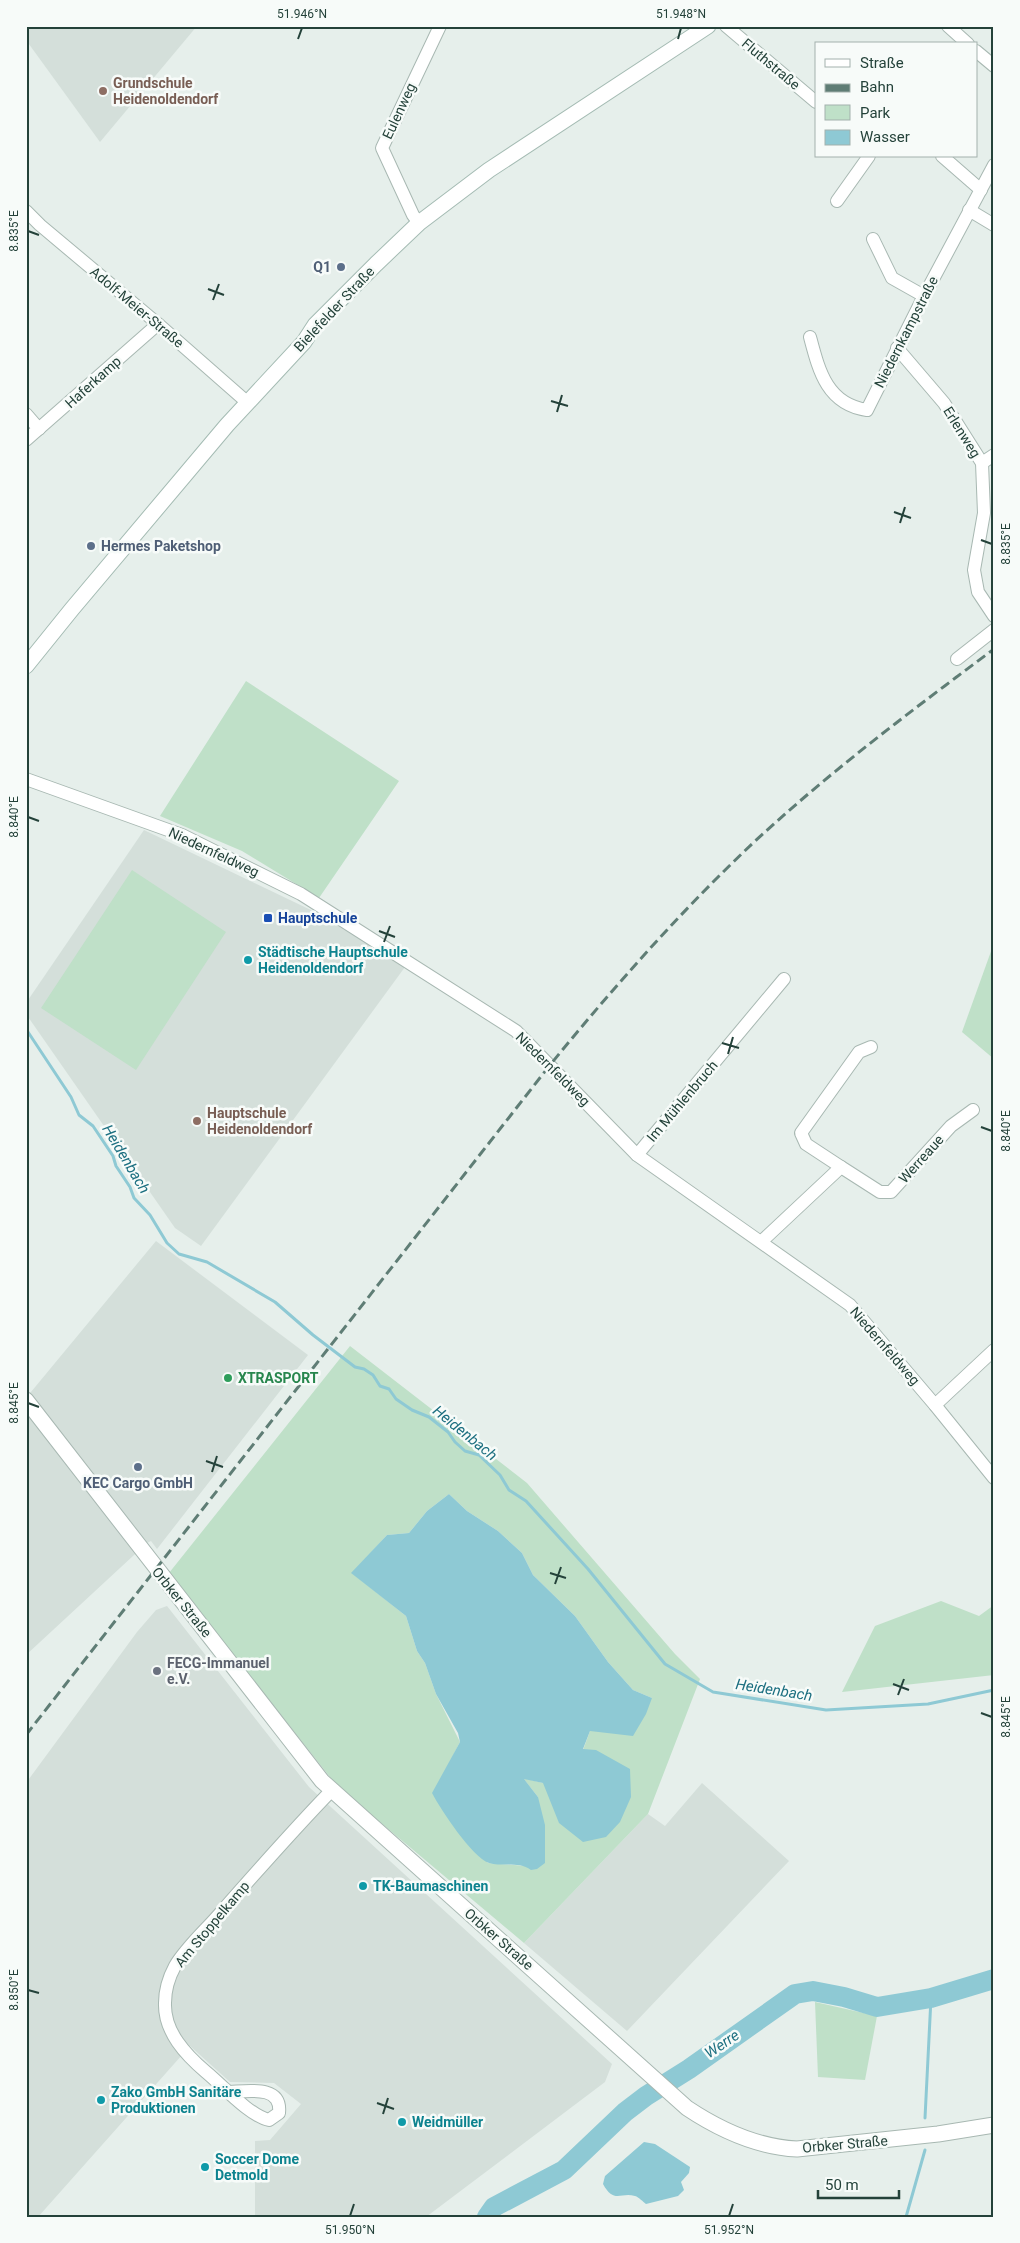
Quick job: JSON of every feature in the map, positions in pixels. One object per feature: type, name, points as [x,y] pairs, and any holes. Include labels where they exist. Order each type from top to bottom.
[{"type":"street","name":"Eulenweg","points":[[419,223],[413,215],[382,148],[440,26]]},
{"type":"street","name":"Bielefelder Straße","points":[[26,666],[72,609],[248,403],[304,342],[315,325],[419,223],[522,147],[708,26]]},
{"type":"street","name":"Fluthstraße","points":[[726,26],[815,101]]},
{"type":"street","points":[[948,26],[966,42]]},
{"type":"street","points":[[978,52],[994,66]]},
{"type":"street","points":[[838,201],[868,158]]},
{"type":"street","points":[[944,158],[981,190]]},
{"type":"street","name":"Niedernkampstraße","points":[[810,337],[818,368],[829,391],[856,408],[867,410],[924,296],[994,166]]},
{"type":"street","name":"Adolf-Meier-Straße","points":[[26,210],[40,225],[158,324],[248,403]]},
{"type":"street","points":[[969,210],[994,225]]},
{"type":"street","points":[[873,239],[892,278],[924,296]]},
{"type":"street","name":"Haferkamp","points":[[26,440],[158,324]]},
{"type":"street","name":"Erlenweg","points":[[898,348],[944,402],[982,463],[984,513],[974,570],[978,592],[994,616]]},
{"type":"street","points":[[26,414],[39,429]]},
{"type":"street","points":[[982,463],[994,455]]},
{"type":"street","points":[[956,660],[994,630]]},
{"type":"street","name":"Niedernfeldweg","points":[[26,779],[182,835],[306,896],[516,1031],[637,1155],[762,1241],[850,1305],[935,1404],[994,1478]]},
{"type":"street","name":"Im Mühlenbruch","points":[[637,1155],[784,979]]},
{"type":"street","name":"Werreaue","points":[[871,1047],[859,1052],[802,1133],[806,1144],[880,1192],[891,1192],[952,1126],[973,1110]]},
{"type":"street","points":[[762,1241],[841,1167]]},
{"type":"street","points":[[935,1404],[994,1350]]},
{"type":"street","name":"Orbker Straße","points":[[26,1400],[322,1780],[677,2099],[714,2125],[736,2135],[781,2148],[797,2149],[908,2138],[994,2125]]},
{"type":"street","name":"Am Stoppelkamp","points":[[230,2092],[192,2059],[176,2041],[166,2015],[165,2003],[169,1982],[176,1966],[196,1941],[291,1833],[332,1790]]},
{"type":"shaded area","name":"Grundschule Heidenoldendorf","points":[[26,26],[197,26],[100,142],[26,40]]},
{"type":"shaded area","name":"Hauptschule Heidenoldendorf","points":[[144,830],[315,912],[405,967],[201,1246],[175,1228],[26,1014],[26,1003]]},
{"type":"shaded area","points":[[156,1241],[308,1355],[157,1549],[151,1541],[147,1543],[26,1655],[26,1398]]},
{"type":"shaded area","points":[[167,1606],[309,1787],[612,2064],[605,2082],[426,2217],[255,2217],[255,2141],[270,2140],[301,2104],[274,2083],[230,2082],[190,2046],[38,2217],[31,2217],[26,2214],[26,1783],[137,1632],[156,1610]]},
{"type":"shaded area","points":[[702,1783],[789,1861],[627,2031],[524,1943],[648,1814],[665,1826]]},
{"type":"green space","points":[[246,681],[399,781],[319,898],[242,851],[160,816]]},
{"type":"green space","points":[[132,870],[226,932],[136,1070],[41,1008]]},
{"type":"green space","points":[[994,943],[994,1059],[962,1032]]},
{"type":"green space","points":[[350,1346],[527,1483],[675,1654],[700,1679],[648,1814],[524,1943],[337,1786],[169,1573]],"holes":[[[449,1494],[467,1511],[498,1531],[522,1553],[533,1575],[575,1616],[608,1662],[633,1690],[652,1698],[590,1731],[583,1750],[596,1750],[543,1783],[523,1778],[538,1797],[526,1866],[488,1863],[433,1794],[460,1742],[436,1694],[425,1663],[417,1651],[406,1616],[352,1573],[387,1535],[409,1533],[427,1511]]]},
{"type":"green space","points":[[941,1601],[979,1616],[994,1605],[994,1675],[842,1692],[875,1626]]},
{"type":"green space","points":[[815,2002],[877,2016],[865,2080],[818,2077]]},
{"type":"water","points":[[449,1494],[467,1511],[498,1531],[522,1553],[533,1575],[575,1616],[608,1662],[633,1690],[652,1698],[646,1714],[633,1736],[590,1731],[583,1749],[596,1750],[630,1769],[631,1797],[620,1822],[606,1837],[583,1842],[559,1823],[543,1783],[524,1779],[538,1797],[545,1825],[545,1863],[537,1869],[531,1870],[516,1865],[494,1864],[482,1859],[466,1843],[442,1810],[432,1793],[460,1742],[458,1733],[436,1694],[425,1663],[417,1651],[406,1616],[351,1573],[387,1535],[409,1533],[427,1511]]},
{"type":"water","points":[[644,2142],[655,2144],[690,2167],[689,2173],[681,2182],[684,2190],[678,2196],[646,2204],[635,2196],[614,2196],[603,2184],[605,2176]]},
{"type":"waterway","name":"Heidenbach","points":[[26,1029],[71,1097],[79,1115],[93,1126],[113,1156],[116,1166],[130,1187],[134,1198],[150,1215],[167,1243],[179,1254],[207,1262],[275,1302],[313,1335],[355,1367],[364,1369],[373,1375],[380,1386],[389,1389],[396,1399],[412,1410],[429,1417],[448,1432],[465,1451],[479,1455],[500,1475],[509,1490],[526,1501],[588,1569],[665,1664],[713,1692],[826,1710],[928,1704],[994,1690]]},
{"type":"waterway","name":"Werre","points":[[487,2217],[494,2207],[564,2170],[625,2112],[795,1994],[813,1991],[844,1997],[877,2007],[931,1998],[994,1979]]},
{"type":"waterway","points":[[925,2118],[931,1998]]},
{"type":"waterway","points":[[906,2217],[925,2150]]},
{"type":"railway","points":[[26,1735],[550,1065],[622,979],[725,870],[810,792],[870,743],[994,649]]},
{"type":"place","name":"Grundschule Heidenoldendorf","points":[[103,91]]},
{"type":"place","name":"Q1","points":[[341,267]]},
{"type":"place","name":"Hermes Paketshop","points":[[91,546]]},
{"type":"place","name":"Hauptschule","points":[[268,918]]},
{"type":"place","name":"Städtische Hauptschule Heidenoldendorf","points":[[248,960]]},
{"type":"place","name":"Hauptschule Heidenoldendorf","points":[[197,1121]]},
{"type":"place","name":"XTRASPORT","points":[[228,1378]]},
{"type":"place","name":"KEC Cargo GmbH","points":[[138,1467]]},
{"type":"place","name":"FECG-Immanuel e.V.","points":[[157,1671]]},
{"type":"place","name":"TK-Baumaschinen","points":[[363,1886]]},
{"type":"place","name":"Zako GmbH Sanitäre Produktionen","points":[[101,2100]]},
{"type":"place","name":"Weidmüller","points":[[402,2122]]},
{"type":"place","name":"Soccer Dome Detmold","points":[[205,2167]]}]
